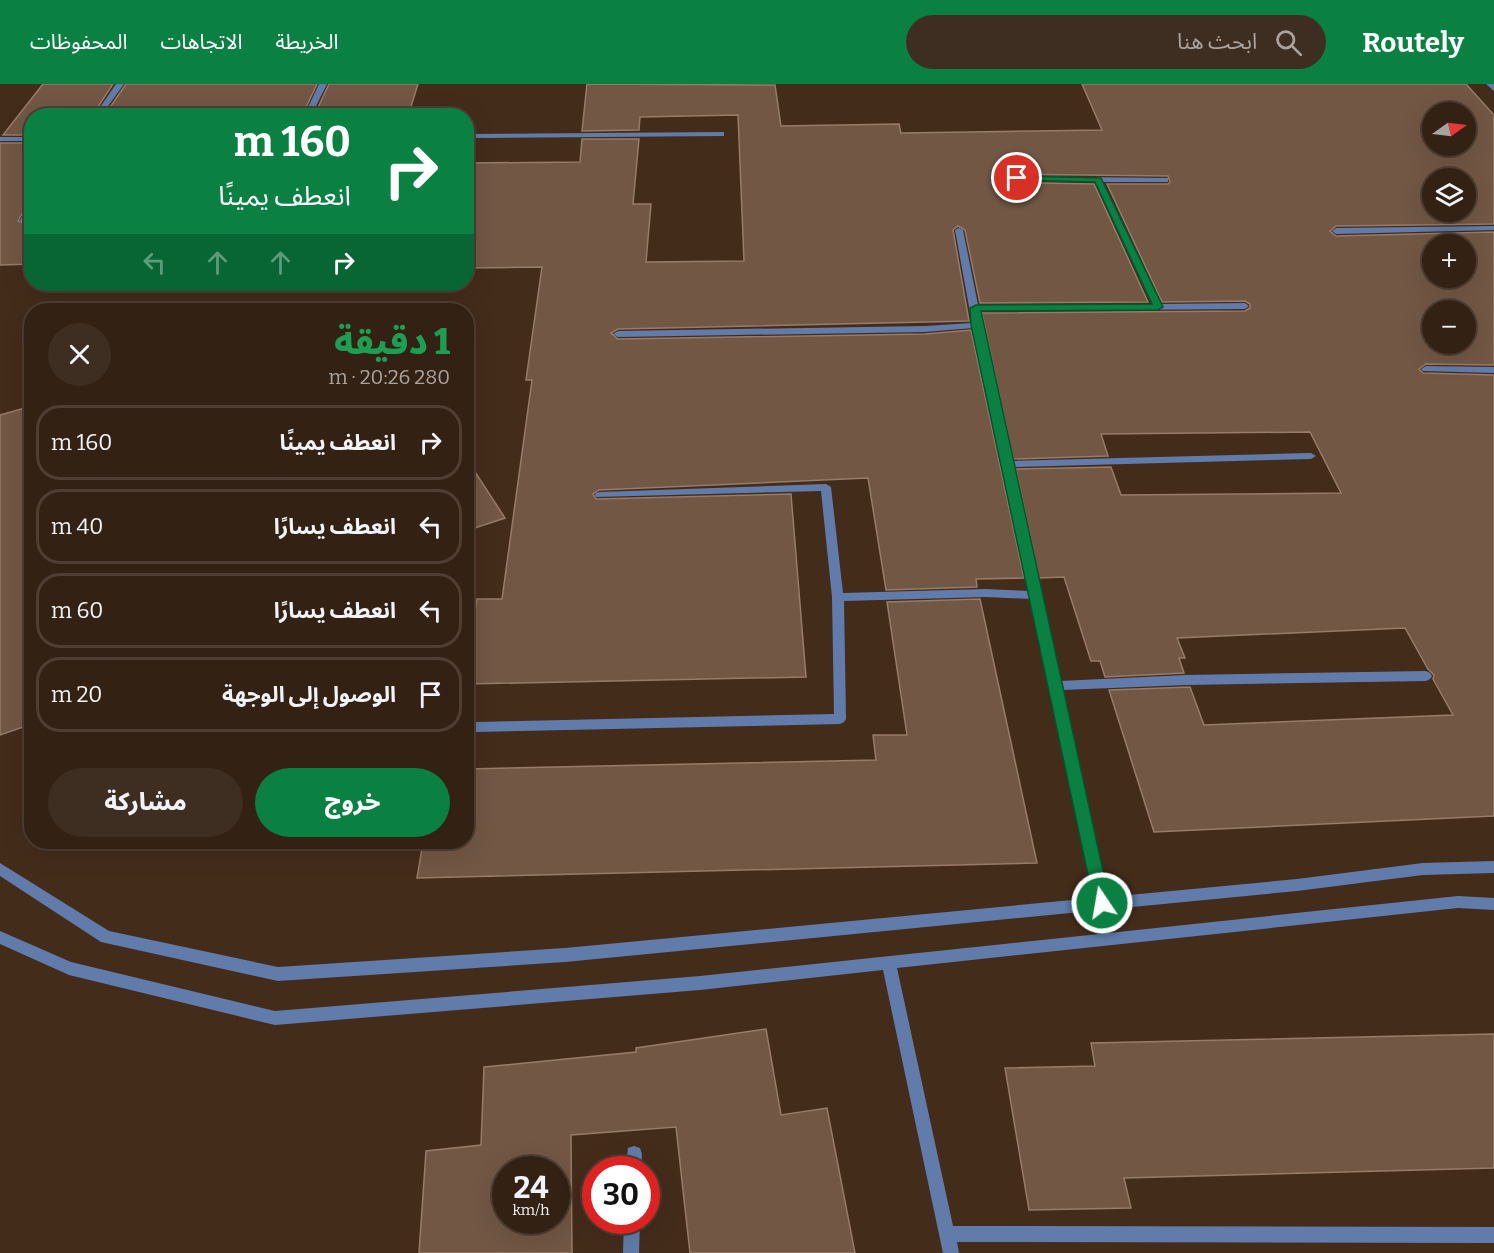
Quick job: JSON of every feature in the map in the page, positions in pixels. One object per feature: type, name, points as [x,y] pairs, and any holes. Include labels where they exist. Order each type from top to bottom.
[{"type":"street","points":[[103,108],[120,84]]},
{"type":"street","points":[[311,108],[323,84]]},
{"type":"street","points":[[1490,84],[1494,89]]},
{"type":"street","points":[[474,136],[721,134]]},
{"type":"street","points":[[0,139],[24,139]]},
{"type":"street","points":[[997,178],[1165,180]]},
{"type":"street","points":[[1098,180],[1158,307]]},
{"type":"street","points":[[1336,231],[1494,228]]},
{"type":"street","points":[[959,230],[976,308],[977,325],[1009,464],[1102,903]]},
{"type":"street","points":[[976,308],[1245,306]]},
{"type":"street","points":[[618,334],[925,329],[977,325]]},
{"type":"street","points":[[1426,369],[1494,370]]},
{"type":"street","points":[[1009,464],[1311,456]]},
{"type":"street","points":[[476,727],[840,719],[838,597],[826,487],[600,495]]},
{"type":"street","points":[[838,597],[985,593],[1036,595]]},
{"type":"street","points":[[1056,686],[1186,680],[1426,675]]},
{"type":"street","points":[[0,869],[106,937],[278,974],[565,955],[1297,885],[1423,869],[1494,867]]},
{"type":"street","points":[[0,937],[69,968],[274,1018],[688,984],[1458,902],[1494,904]]},
{"type":"street","points":[[889,963],[951,1253]]},
{"type":"street","points":[[632,1234],[632,1253]]},
{"type":"street","points":[[946,1234],[1494,1235]]},
{"type":"building","points":[[43,84],[113,84],[97,108],[24,108]]},
{"type":"building","points":[[126,84],[317,84],[306,108],[110,108]]},
{"type":"building","points":[[329,84],[418,84],[410,108],[318,108]]},
{"type":"building","points":[[587,84],[775,85],[781,126],[899,124],[901,133],[1102,130],[1082,84],[1466,84],[1494,115],[1494,224],[1336,226],[1330,231],[1336,236],[1494,232],[1494,365],[1426,364],[1419,369],[1423,373],[1494,375],[1494,816],[1154,832],[1109,690],[1190,687],[1204,725],[1453,715],[1433,679],[1434,675],[1428,669],[1405,628],[1177,638],[1185,658],[1179,658],[1184,673],[1105,677],[1100,661],[1091,661],[1064,577],[1039,578],[1016,469],[1111,467],[1121,495],[1341,493],[1310,432],[1101,434],[1108,456],[1013,459],[982,313],[1245,311],[1250,308],[1250,304],[1245,301],[1162,302],[1107,184],[1168,184],[1170,182],[1168,176],[994,174],[992,176],[994,182],[1094,184],[1148,302],[980,303],[965,230],[958,226],[953,230],[969,321],[618,329],[611,333],[618,339],[925,334],[971,330],[1024,578],[976,579],[977,587],[886,590],[868,478],[599,490],[593,494],[596,499],[791,494],[806,677],[474,684],[474,616],[477,599],[502,599],[532,380],[526,380],[542,267],[474,268],[474,163],[580,162],[582,139],[639,139],[633,204],[651,204],[646,262],[744,261],[738,115],[640,117],[639,130],[582,131]]},
{"type":"building","points":[[24,108],[24,135],[3,135]]},
{"type":"building","points":[[0,143],[24,143],[24,210],[18,221],[24,223],[24,264],[0,265]]},
{"type":"building","points":[[24,408],[24,727],[0,735],[0,415]]},
{"type":"building","points":[[474,470],[505,518],[474,528]]},
{"type":"building","points":[[980,599],[1037,863],[417,878],[422,849],[474,849],[474,769],[876,760],[873,735],[907,735],[887,602]]},
{"type":"building","points":[[766,1029],[781,1115],[827,1108],[855,1253],[690,1253],[676,1127],[571,1135],[572,1253],[419,1253],[426,1151],[481,1145],[484,1067],[636,1052],[636,1048]]},
{"type":"building","points":[[1494,1034],[1494,1168],[1124,1178],[1131,1208],[1029,1210],[1005,1068],[1095,1066],[1091,1043]]},
{"type":"route","points":[[1017,178],[1098,180],[1158,307],[976,308],[977,325],[1009,464],[1102,903]]}]
